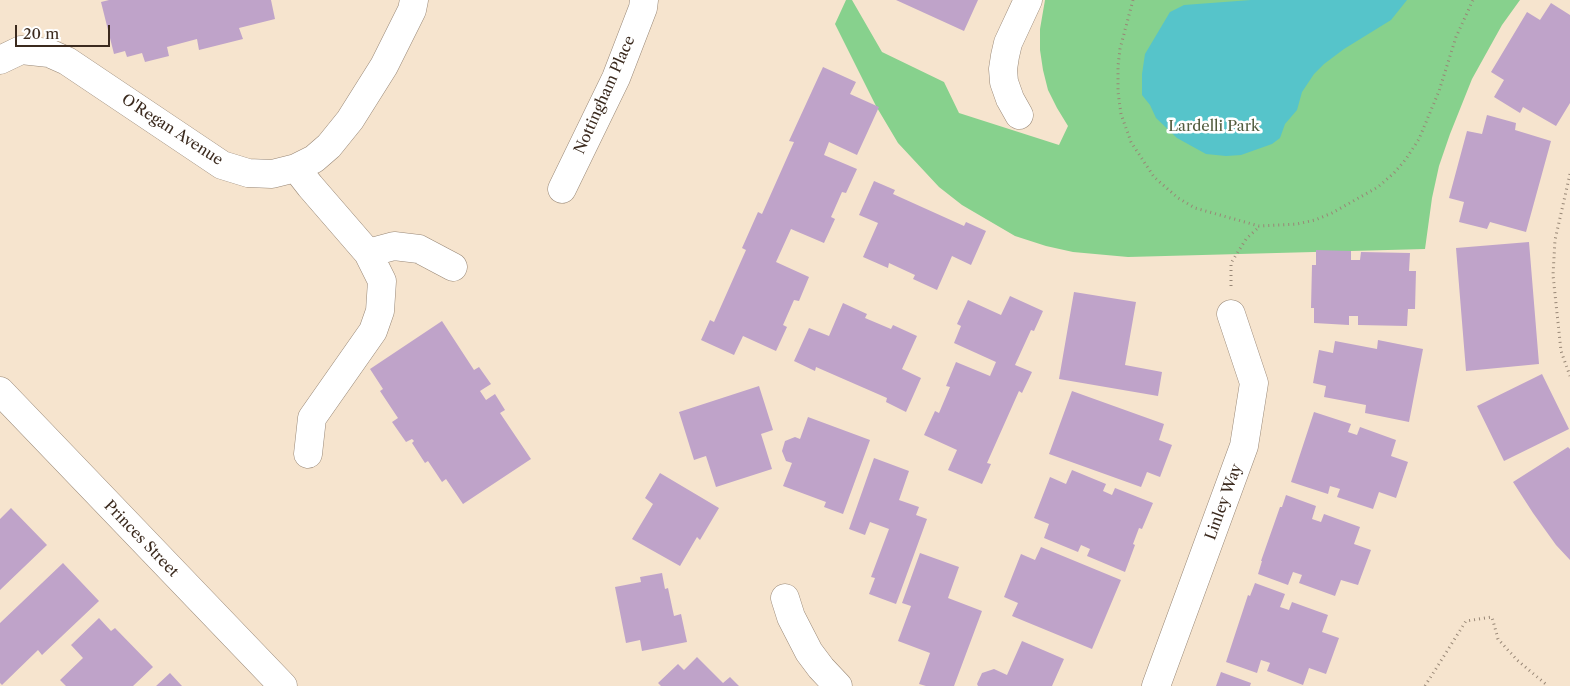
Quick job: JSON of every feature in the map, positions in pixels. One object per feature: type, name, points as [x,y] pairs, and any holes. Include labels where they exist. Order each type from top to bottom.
[{"type":"street","name":"O'Regan Avenue","points":[[0,60],[21,50],[49,52],[67,61],[222,165],[248,173],[272,174],[296,168],[314,159],[329,146],[350,120],[384,66],[412,10],[414,0]]},
{"type":"street","name":"Nottingham Place","points":[[562,189],[616,78],[643,8],[644,0]]},
{"type":"street","points":[[1020,115],[1010,99],[1004,82],[1004,62],[1008,43],[1028,0]]},
{"type":"street","points":[[296,168],[368,253],[382,280],[380,312],[373,331],[312,418],[308,454]]},
{"type":"street","points":[[368,253],[394,246],[419,249],[453,268]]},
{"type":"street","name":"Linley Way","points":[[1156,686],[1244,446],[1254,383],[1231,314]]},
{"type":"street","name":"Princes Street","points":[[0,391],[283,686]]},
{"type":"street","points":[[785,598],[796,629],[809,652],[838,686]]},
{"type":"path","points":[[1133,0],[1120,49],[1118,66],[1118,92],[1122,114],[1131,142],[1154,177],[1178,198],[1195,208],[1259,226],[1296,224],[1315,220],[1332,213],[1378,187],[1394,173],[1418,140],[1438,91],[1456,36],[1473,0]]},
{"type":"path","points":[[1570,174],[1555,240],[1553,275],[1562,351],[1570,376]]},
{"type":"path","points":[[1231,314],[1230,263],[1246,239],[1259,226]]},
{"type":"path","points":[[1425,686],[1466,621],[1492,617],[1498,639],[1517,660],[1548,686]]},
{"type":"green space","name":"Lardelli Park","points":[[846,0],[852,0],[882,52],[944,82],[959,113],[1059,145],[1068,126],[1048,90],[1043,70],[1040,50],[1040,29],[1045,0],[1520,0],[1502,25],[1472,79],[1450,134],[1439,166],[1432,198],[1425,249],[1128,257],[1073,252],[1015,236],[962,205],[939,187],[898,143],[876,106],[835,24]]},
{"type":"water","points":[[1251,0],[1407,0],[1391,20],[1344,49],[1314,74],[1302,92],[1297,110],[1285,124],[1280,138],[1272,144],[1241,155],[1206,154],[1177,138],[1156,118],[1150,105],[1142,95],[1142,74],[1145,54],[1170,12],[1184,5]]},
{"type":"building","points":[[109,0],[271,0],[275,19],[239,28],[243,39],[199,50],[197,39],[167,47],[169,56],[145,62],[142,53],[127,57],[125,51],[114,54],[101,2]]},
{"type":"building","points":[[896,0],[978,0],[964,31]]},
{"type":"building","points":[[1551,3],[1570,15],[1570,103],[1556,126],[1523,107],[1520,113],[1494,97],[1504,80],[1491,72],[1527,12],[1540,20]]},
{"type":"building","points":[[823,67],[856,82],[850,94],[879,107],[857,155],[829,142],[824,155],[857,169],[846,193],[842,192],[831,217],[835,219],[824,243],[791,229],[776,262],[809,277],[799,301],[794,300],[783,325],[787,327],[776,351],[743,336],[734,355],[701,340],[710,320],[714,322],[746,250],[742,248],[758,212],[762,214],[794,142],[789,141]]},
{"type":"building","points":[[1487,115],[1516,123],[1515,130],[1551,141],[1526,232],[1490,222],[1487,229],[1459,222],[1464,202],[1449,198],[1467,131],[1482,134]]},
{"type":"building","points":[[874,181],[895,190],[893,194],[964,226],[966,222],[986,231],[971,265],[952,256],[937,290],[913,279],[915,275],[889,263],[888,268],[863,257],[878,223],[859,215]]},
{"type":"building","points":[[1529,242],[1539,364],[1466,371],[1456,248]]},
{"type":"building","points":[[1316,250],[1351,251],[1351,260],[1360,260],[1361,252],[1410,253],[1409,271],[1416,271],[1415,309],[1408,309],[1407,326],[1358,325],[1358,316],[1349,316],[1349,325],[1314,323],[1314,308],[1311,308],[1312,265],[1316,265]]},
{"type":"building","points":[[1074,292],[1136,302],[1125,365],[1162,372],[1158,396],[1059,379]]},
{"type":"building","points":[[1010,296],[1043,311],[1034,331],[1031,330],[1015,365],[1032,372],[1022,393],[1019,391],[987,463],[991,464],[982,484],[948,470],[957,450],[924,435],[935,411],[939,413],[950,387],[946,386],[956,362],[990,376],[996,362],[954,343],[961,326],[957,324],[968,300],[1001,315]]},
{"type":"building","points":[[843,303],[867,314],[865,318],[891,329],[893,325],[917,336],[902,369],[921,378],[906,412],[886,402],[887,398],[816,367],[815,371],[794,361],[809,328],[829,336]]},
{"type":"building","points":[[442,321],[474,370],[479,367],[491,384],[480,391],[486,400],[495,394],[505,410],[500,413],[531,459],[463,504],[446,479],[442,482],[428,461],[425,463],[412,443],[414,441],[412,439],[406,442],[392,422],[398,418],[380,391],[383,389],[370,369]]},
{"type":"building","points":[[1378,340],[1423,349],[1409,422],[1365,413],[1366,405],[1324,397],[1326,386],[1313,383],[1319,350],[1333,353],[1335,341],[1377,349]]},
{"type":"building","points":[[1542,374],[1569,429],[1504,461],[1477,406]]},
{"type":"building","points":[[759,386],[773,430],[761,434],[772,469],[716,487],[706,456],[694,460],[679,412]]},
{"type":"building","points":[[1072,391],[1164,424],[1159,440],[1172,445],[1160,477],[1147,472],[1141,487],[1049,454]]},
{"type":"building","points":[[1314,412],[1351,424],[1348,432],[1357,435],[1360,427],[1396,440],[1391,456],[1408,462],[1396,498],[1379,492],[1373,509],[1337,497],[1340,489],[1330,486],[1328,494],[1291,482]]},
{"type":"building","points":[[808,417],[870,440],[843,514],[824,507],[826,502],[783,486],[792,463],[786,461],[782,451],[785,441],[795,437],[800,439]]},
{"type":"building","points":[[1568,447],[1570,449],[1570,560],[1556,545],[1513,482]]},
{"type":"building","points":[[874,458],[909,471],[899,500],[919,507],[916,515],[927,519],[896,604],[869,594],[875,578],[871,577],[889,529],[870,522],[865,535],[849,529]]},
{"type":"building","points":[[1072,470],[1106,484],[1103,491],[1112,495],[1115,488],[1153,503],[1142,529],[1139,528],[1125,572],[1087,556],[1090,549],[1081,545],[1078,552],[1044,538],[1049,524],[1034,518],[1050,477],[1066,484]]},
{"type":"building","points":[[660,473],[719,508],[700,540],[697,537],[680,566],[632,539],[653,504],[645,498]]},
{"type":"building","points":[[1286,495],[1316,506],[1312,519],[1321,522],[1324,514],[1360,527],[1354,544],[1371,550],[1358,585],[1341,580],[1335,596],[1299,583],[1302,575],[1293,572],[1288,585],[1258,574],[1280,507],[1282,507]]},
{"type":"building","points":[[11,508],[47,545],[0,590],[0,519]]},
{"type":"building","points":[[1041,547],[1121,580],[1092,649],[1012,616],[1018,603],[1004,597],[1021,554],[1035,560]]},
{"type":"building","points":[[920,553],[959,567],[948,598],[982,611],[954,686],[926,686],[919,684],[930,653],[898,641],[911,606],[902,603]]},
{"type":"building","points":[[63,563],[99,601],[42,655],[38,650],[2,685],[0,683],[0,623]]},
{"type":"building","points":[[662,573],[665,589],[668,588],[674,616],[681,614],[687,642],[642,651],[640,640],[626,643],[615,587],[641,582],[640,577]]},
{"type":"building","points":[[1255,583],[1285,594],[1280,607],[1289,610],[1292,602],[1328,615],[1322,632],[1339,638],[1326,674],[1309,668],[1303,685],[1267,671],[1270,663],[1261,660],[1257,673],[1226,662],[1248,595],[1250,596]]},
{"type":"building","points":[[99,618],[111,631],[115,628],[153,667],[133,686],[66,686],[60,680],[83,658],[71,645]]},
{"type":"building","points":[[1022,641],[1064,659],[1052,686],[978,686],[977,684],[982,673],[994,669],[1007,675]]},
{"type":"building","points":[[697,657],[723,683],[730,677],[739,686],[661,686],[658,683],[678,664],[684,670]]},
{"type":"building","points":[[1221,672],[1251,683],[1250,686],[1216,686]]},
{"type":"building","points":[[170,673],[182,686],[156,686]]}]
